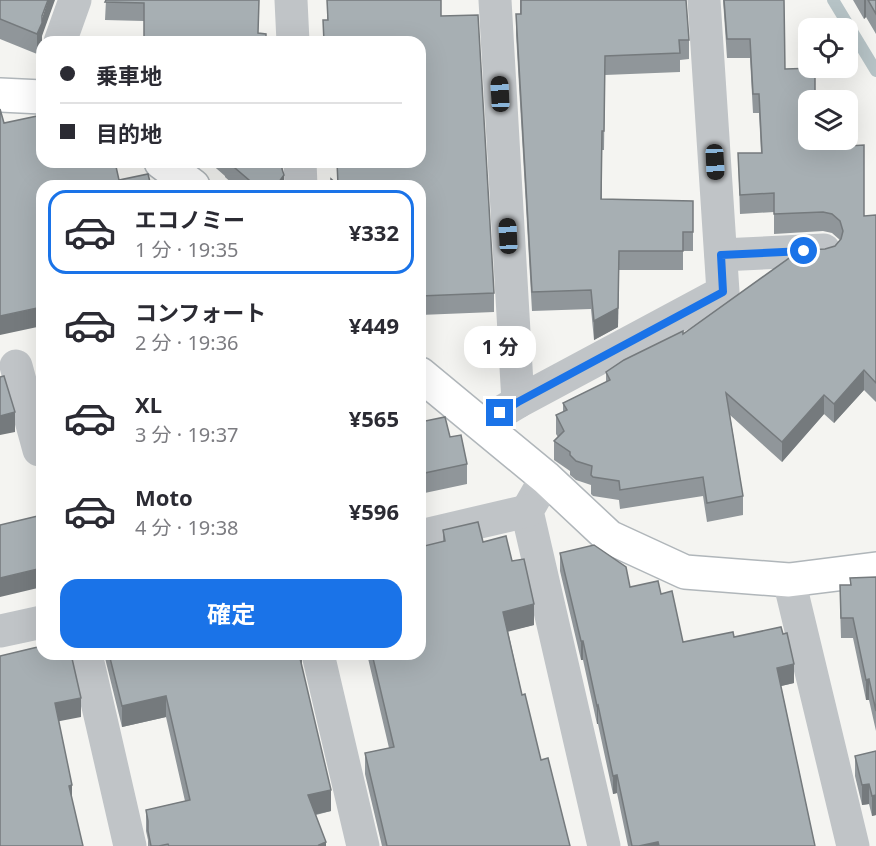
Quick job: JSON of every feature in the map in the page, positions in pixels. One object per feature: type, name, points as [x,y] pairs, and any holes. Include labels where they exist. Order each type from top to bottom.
[{"type":"street","points":[[62,36],[75,0]]},
{"type":"street","points":[[291,0],[293,36]]},
{"type":"street","points":[[495,0],[518,402]]},
{"type":"street","points":[[482,424],[518,402],[723,292],[704,0]]},
{"type":"street","points":[[0,95],[36,94]]},
{"type":"street","points":[[168,168],[185,180]]},
{"type":"street","points":[[721,255],[825,250]]},
{"type":"street","points":[[19,365],[36,437]]},
{"type":"street","points":[[426,379],[546,478],[609,537],[685,572],[789,580],[876,569]]},
{"type":"street","points":[[546,478],[527,511],[604,846]]},
{"type":"street","points":[[426,535],[527,511]]},
{"type":"street","points":[[789,580],[853,846]]},
{"type":"street","points":[[0,632],[36,623]]},
{"type":"street","points":[[87,660],[130,846]]},
{"type":"street","points":[[319,660],[363,846]]},
{"type":"building","points":[[0,0],[48,0],[37,34],[0,19]]},
{"type":"building","points":[[106,0],[259,0],[258,33],[266,34],[266,36],[144,36],[144,3],[105,2]]},
{"type":"building","points":[[327,0],[441,0],[441,16],[478,15],[494,293],[426,296],[426,180],[338,180],[337,168],[426,168],[426,36],[324,36],[323,20],[328,20]]},
{"type":"building","points":[[521,0],[686,0],[689,40],[679,40],[680,53],[605,56],[601,199],[693,201],[693,232],[683,232],[683,251],[619,251],[618,308],[594,321],[591,290],[532,292],[516,14],[521,14]]},
{"type":"building","points":[[724,0],[784,0],[785,69],[798,69],[798,78],[815,78],[815,90],[798,90],[798,150],[858,150],[858,145],[864,145],[864,216],[876,215],[876,383],[864,370],[834,404],[824,395],[782,442],[726,393],[743,496],[707,503],[703,477],[620,490],[619,481],[593,477],[591,475],[592,466],[576,461],[570,452],[554,441],[564,431],[556,415],[567,410],[563,403],[610,380],[606,372],[624,360],[683,331],[683,334],[799,251],[792,251],[825,249],[835,246],[841,239],[843,231],[840,221],[832,214],[823,212],[774,214],[774,193],[740,195],[738,153],[762,153],[759,94],[753,94],[750,39],[727,39]]},
{"type":"building","points":[[868,0],[876,0],[876,14]]},
{"type":"building","points":[[0,109],[4,123],[36,116],[36,168],[116,168],[119,180],[36,180],[36,308],[0,316]]},
{"type":"building","points":[[235,168],[282,168],[284,175],[280,180],[249,180]]},
{"type":"building","points":[[148,174],[150,180],[119,180]]},
{"type":"building","points":[[4,376],[15,412],[0,416],[0,377]]},
{"type":"building","points":[[445,417],[450,437],[461,435],[467,464],[426,473],[426,421]]},
{"type":"building","points":[[36,516],[36,569],[0,578],[0,525]]},
{"type":"building","points":[[478,522],[483,542],[506,536],[512,561],[524,559],[534,604],[503,612],[522,695],[525,694],[541,760],[548,758],[570,846],[387,846],[365,753],[394,747],[373,660],[426,660],[426,546],[445,541],[443,530]]},
{"type":"building","points":[[594,545],[626,567],[630,587],[658,581],[661,594],[672,591],[683,642],[733,632],[734,637],[781,627],[783,634],[787,633],[794,664],[777,668],[815,846],[659,846],[658,842],[632,846],[617,775],[613,776],[583,641],[581,641],[560,553]]},
{"type":"building","points":[[876,577],[876,711],[869,679],[866,680],[853,618],[841,618],[840,585],[851,585],[850,578]]},
{"type":"building","points":[[36,647],[36,660],[72,660],[81,698],[55,703],[72,785],[69,786],[83,846],[0,846],[0,656]]},
{"type":"building","points":[[110,660],[300,660],[331,790],[308,795],[326,842],[320,846],[169,846],[168,844],[151,846],[146,810],[190,800],[166,696],[122,706]]},
{"type":"building","points":[[876,751],[876,795],[872,796],[869,784],[862,785],[855,756]]},
{"type":"waterway","points":[[833,0],[876,71]]},
{"type":"route","points":[[500,413],[723,292],[721,255],[804,251]]}]
